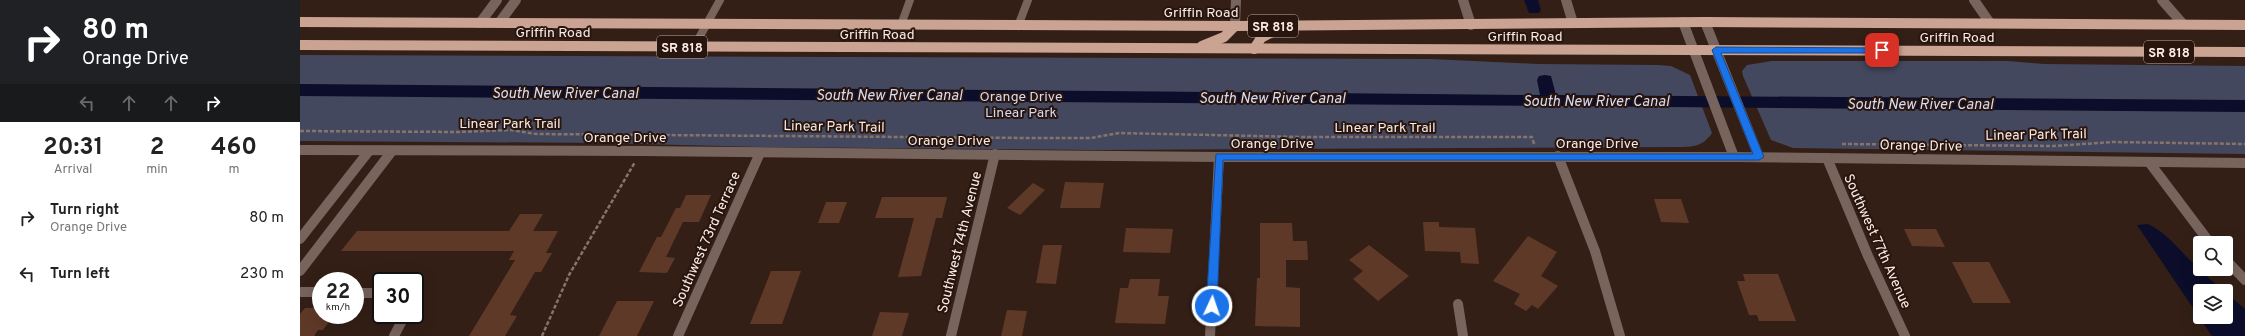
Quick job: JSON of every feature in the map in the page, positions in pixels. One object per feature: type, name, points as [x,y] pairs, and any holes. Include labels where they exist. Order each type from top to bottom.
[{"type":"main road","name":"Griffin Road","points":[[300,22],[1018,26],[1471,25],[1683,22],[2245,25]]},
{"type":"main road","points":[[1192,49],[1224,37],[1235,26]]},
{"type":"main road","points":[[1254,49],[1261,38],[1283,26]]},
{"type":"main road","name":"Griffin Road","points":[[300,45],[2245,52]]},
{"type":"street","points":[[480,23],[497,0]]},
{"type":"street","points":[[499,23],[516,0]]},
{"type":"street","points":[[1235,26],[1236,0]]},
{"type":"street","points":[[1463,0],[1471,25]]},
{"type":"street","points":[[1566,0],[1573,23]]},
{"type":"street","points":[[1974,0],[1990,23]]},
{"type":"street","points":[[2162,0],[2183,24]]},
{"type":"street","points":[[1683,22],[1734,157]]},
{"type":"street","points":[[1705,22],[1759,157]]},
{"type":"street","name":"Orange Drive","points":[[300,150],[642,150],[760,153],[1219,157],[1759,157],[2245,163]]},
{"type":"street","points":[[300,239],[369,151]]},
{"type":"street","points":[[300,271],[392,151]]},
{"type":"street","name":"Southwest 73rd Terrace","points":[[678,336],[760,153]]},
{"type":"street","name":"Southwest 74th Avenue","points":[[951,336],[995,154]]},
{"type":"street","points":[[1558,156],[1595,251],[1620,336]]},
{"type":"street","points":[[1210,336],[1219,157]]},
{"type":"street","name":"Southwest 77th Avenue","points":[[1827,158],[1868,256],[1905,336]]},
{"type":"street","points":[[2149,162],[2205,236]]},
{"type":"street","points":[[2233,267],[2245,280]]},
{"type":"street","points":[[300,292],[312,292]]},
{"type":"street","points":[[1458,304],[1463,336]]},
{"type":"street","points":[[394,336],[401,324]]},
{"type":"lane","points":[[694,47],[720,0]]},
{"type":"lane","points":[[901,25],[910,0]]},
{"type":"lane","points":[[1018,26],[1028,0]]},
{"type":"path","name":"Linear Park Trail","points":[[300,131],[458,132],[511,130],[536,134],[1030,138],[1091,138],[1119,133],[1303,137],[1532,137],[1533,140]]},
{"type":"path","name":"Linear Park Trail","points":[[1840,144],[2054,146],[2113,142],[2245,144]]},
{"type":"path","points":[[542,336],[569,275],[637,159]]},
{"type":"green space","name":"Orange Drive Linear Park","points":[[300,55],[1431,59],[1538,64],[1657,65],[1671,66],[1690,75],[1712,133],[1702,143],[1689,147],[1095,150],[759,147],[604,143],[300,141]]},
{"type":"green space","points":[[1772,61],[2008,61],[2044,64],[2245,66],[2245,154],[1793,148],[1771,140],[1743,76],[1742,71],[1747,65]]},
{"type":"shaded area","points":[[2148,224],[2161,232],[2193,262],[2193,276],[2208,276],[2216,284],[2193,284],[2193,308],[2137,225]]},
{"type":"shaded area","points":[[2233,299],[2245,309],[2245,336],[2212,336],[2204,324],[2233,324]]},
{"type":"building","points":[[1065,182],[1104,183],[1100,208],[1060,208]]},
{"type":"building","points":[[1033,183],[1045,190],[1020,215],[1007,208]]},
{"type":"building","points":[[686,195],[711,195],[699,222],[683,222],[666,257],[675,258],[667,273],[639,272],[657,237],[661,237],[676,208],[680,208]]},
{"type":"building","points":[[882,197],[947,197],[942,218],[936,218],[921,276],[898,277],[914,218],[875,218]]},
{"type":"building","points":[[1654,199],[1681,199],[1689,223],[1661,222]]},
{"type":"building","points":[[826,202],[847,202],[839,223],[818,223]]},
{"type":"building","points":[[520,214],[543,214],[533,231],[558,231],[546,253],[552,253],[541,272],[535,272],[510,315],[517,316],[505,336],[469,336],[515,260],[509,260],[514,251],[341,251],[357,231],[509,231]]},
{"type":"building","points":[[1423,222],[1439,222],[1439,227],[1475,228],[1479,264],[1461,263],[1460,252],[1425,251]]},
{"type":"building","points":[[1260,223],[1292,223],[1293,241],[1307,241],[1308,260],[1286,260],[1286,287],[1300,288],[1300,327],[1255,326],[1257,278],[1260,278]]},
{"type":"building","points":[[1126,228],[1173,229],[1170,253],[1123,252]]},
{"type":"building","points":[[1904,229],[1936,229],[1945,247],[1912,246]]},
{"type":"building","points":[[1528,236],[1557,252],[1541,276],[1558,286],[1538,309],[1532,305],[1526,311],[1514,304],[1520,294],[1493,281]]},
{"type":"building","points":[[1043,245],[1062,245],[1056,284],[1036,283]]},
{"type":"building","points":[[1369,245],[1409,276],[1378,301],[1353,279],[1363,271],[1349,260]]},
{"type":"building","points":[[1952,262],[1989,262],[2011,303],[1973,303]]},
{"type":"building","points":[[771,271],[801,271],[782,324],[750,324]]},
{"type":"building","points":[[1743,274],[1778,274],[1796,321],[1759,321],[1757,315],[1749,315],[1737,281],[1745,281]]},
{"type":"building","points":[[1130,279],[1160,279],[1158,296],[1169,296],[1165,324],[1115,323],[1120,288],[1128,288]]},
{"type":"building","points":[[617,301],[654,301],[637,336],[599,336]]},
{"type":"building","points":[[305,308],[312,308],[312,324],[327,324],[323,330],[318,330],[314,336],[300,336],[300,314]]},
{"type":"building","points":[[1007,310],[1027,311],[1022,336],[1001,336]]},
{"type":"building","points":[[880,312],[909,313],[902,336],[872,336]]},
{"type":"waterway","points":[[1531,0],[1534,10]]},
{"type":"waterway","points":[[1545,80],[1550,100]]},
{"type":"waterway","name":"South New River Canal","points":[[300,90],[1550,100]]},
{"type":"waterway","name":"South New River Canal","points":[[1550,100],[2245,106]]},
{"type":"route","points":[[1212,306],[1219,157],[1759,157],[1716,50],[1882,50]]}]
